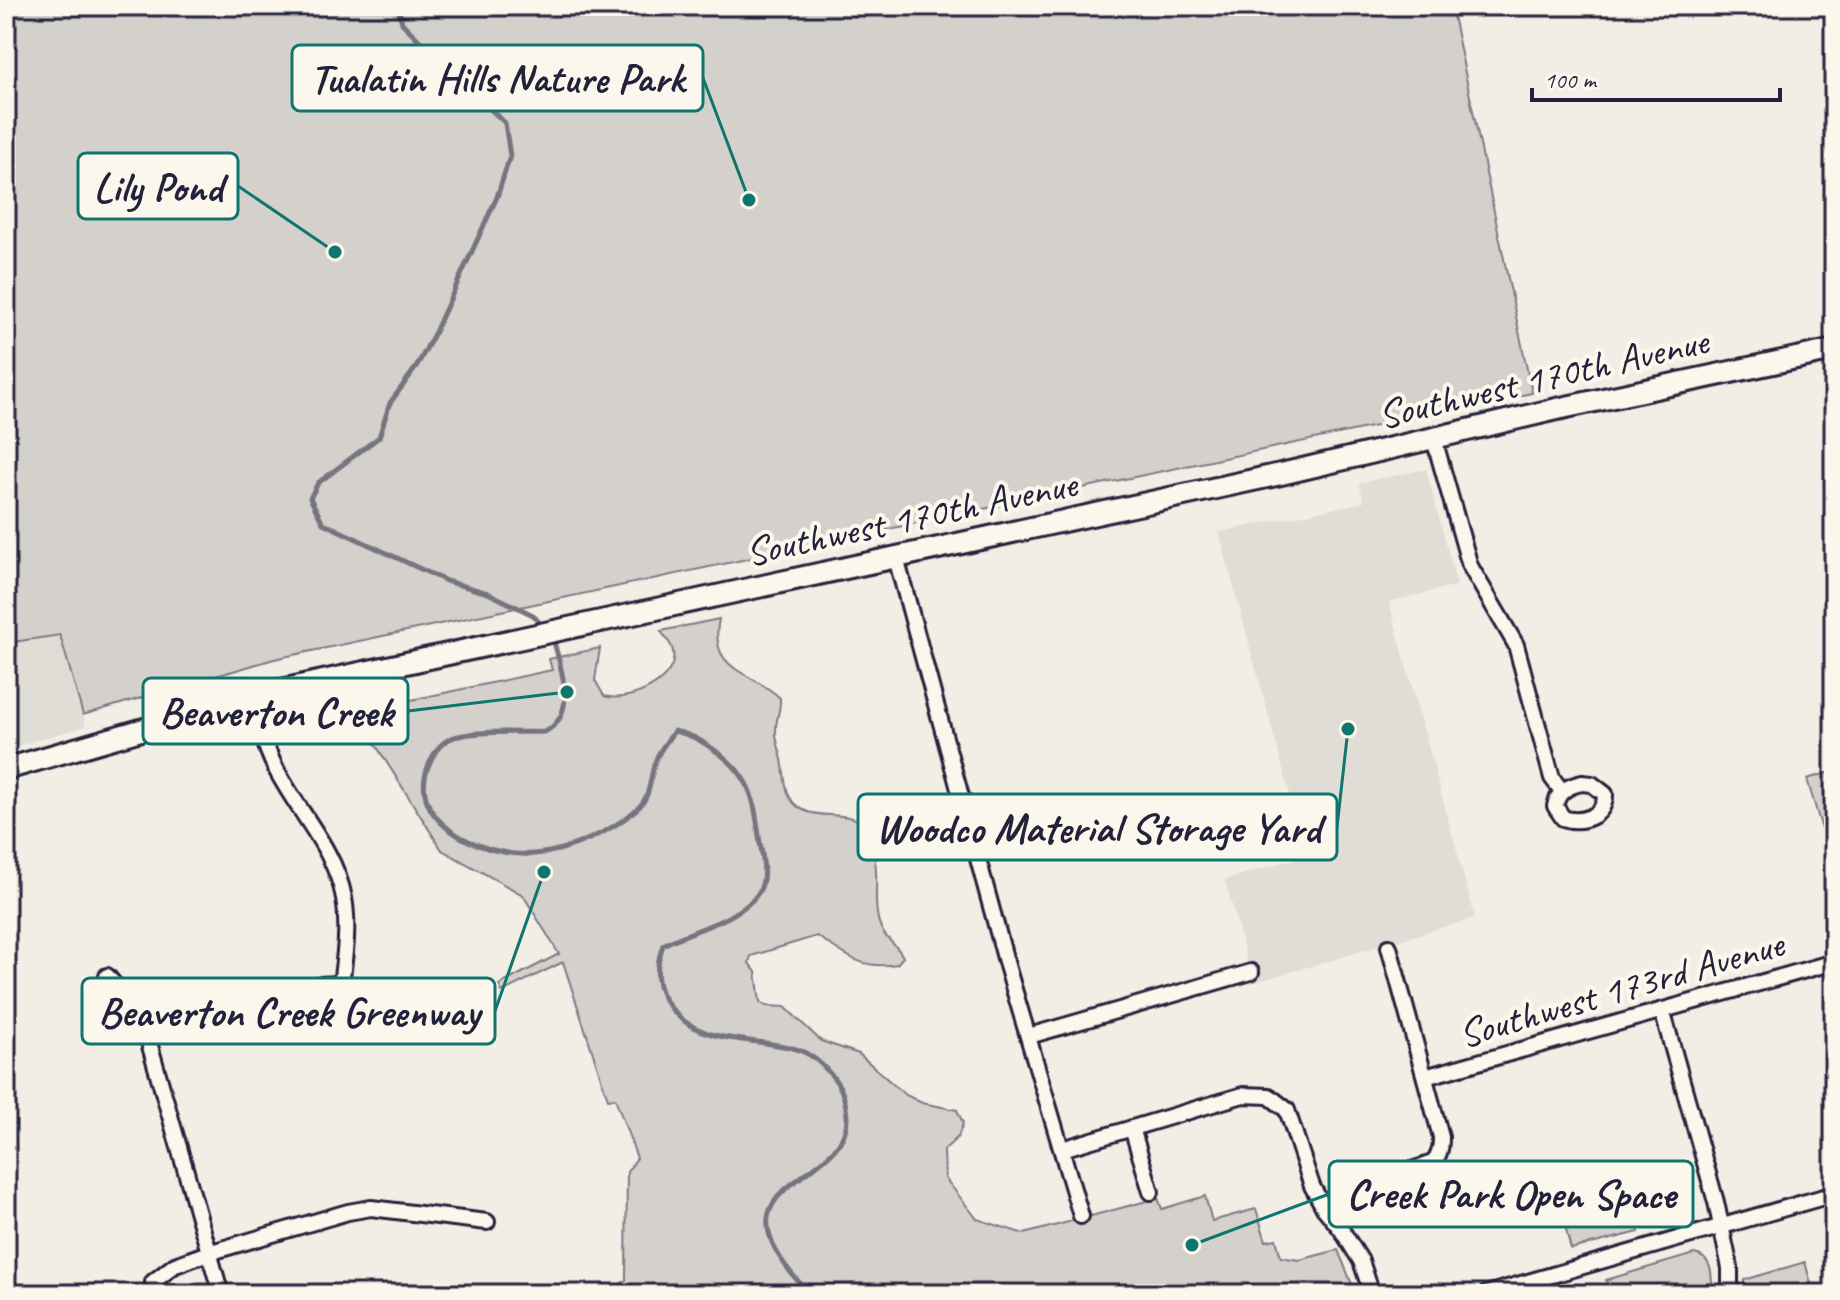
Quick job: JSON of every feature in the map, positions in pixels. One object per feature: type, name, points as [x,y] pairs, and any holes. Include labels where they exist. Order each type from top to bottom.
[{"type":"main road","name":"Southwest 170th Avenue","points":[[6,769],[252,697],[1834,350]]},
{"type":"street","points":[[1434,439],[1470,566],[1516,645],[1552,778],[1562,791]]},
{"type":"street","points":[[896,558],[1008,969],[1081,1216]]},
{"type":"street","points":[[252,697],[274,766],[332,862],[339,879],[346,915],[341,984]]},
{"type":"street","points":[[1324,1208],[1351,1190],[1426,1167],[1438,1157],[1441,1137],[1389,947]]},
{"type":"street","name":"Southwest 173rd Avenue","points":[[1425,1077],[1834,962]]},
{"type":"street","points":[[1029,1036],[1251,972]]},
{"type":"street","points":[[107,976],[128,1001],[146,1032],[221,1294]]},
{"type":"street","points":[[146,1032],[318,985],[341,984],[426,1009],[464,1006]]},
{"type":"street","points":[[1662,1010],[1722,1227],[1730,1268],[1730,1294]]},
{"type":"street","points":[[1062,1149],[1243,1095],[1269,1096],[1287,1110],[1312,1186],[1361,1261],[1372,1294]]},
{"type":"street","points":[[1132,1128],[1151,1192]]},
{"type":"street","points":[[1486,1294],[1834,1194]]},
{"type":"street","points":[[153,1282],[175,1265],[208,1253],[348,1212],[371,1208],[487,1222]]},
{"type":"shaded area","points":[[6,6],[1451,6],[1532,393],[274,659],[83,715],[60,635],[6,643]]},
{"type":"shaded area","points":[[1426,469],[1457,585],[1389,602],[1475,918],[1253,983],[1225,880],[1306,855],[1219,532],[1364,502],[1359,483]]},
{"type":"shaded area","points":[[719,619],[717,637],[726,660],[780,698],[776,737],[787,790],[794,803],[808,812],[858,820],[875,861],[879,924],[903,957],[897,964],[864,963],[817,936],[751,956],[749,963],[756,972],[760,1002],[766,1006],[785,1007],[821,1041],[859,1054],[904,1094],[922,1103],[957,1110],[963,1123],[958,1137],[944,1150],[945,1178],[977,1219],[1024,1234],[1158,1198],[1162,1209],[1205,1196],[1212,1221],[1256,1209],[1266,1241],[1276,1239],[1281,1257],[1299,1260],[1338,1250],[1356,1294],[608,1294],[626,1280],[627,1172],[637,1158],[615,1098],[608,1099],[563,962],[502,992],[499,985],[559,954],[523,895],[442,850],[355,712],[552,670],[549,659],[600,648],[595,680],[604,696],[615,698],[639,693],[652,687],[670,670],[672,648],[661,631]]},
{"type":"shaded area","points":[[60,635],[86,726],[6,749],[6,643]]},
{"type":"shaded area","points":[[1834,771],[1834,865],[1833,866],[1807,779]]},
{"type":"shaded area","points":[[1578,1194],[1583,1210],[1629,1197],[1639,1232],[1571,1249],[1558,1199]]},
{"type":"shaded area","points":[[1694,1254],[1701,1256],[1708,1264],[1712,1275],[1712,1294],[1610,1294],[1606,1280]]},
{"type":"shaded area","points":[[1805,1262],[1814,1294],[1744,1294],[1744,1280]]},
{"type":"waterway","points":[[398,6],[402,23],[453,68],[472,92],[505,123],[510,156],[497,197],[434,334],[417,366],[390,403],[379,437],[318,483],[310,498],[323,523],[446,581],[488,593],[533,615],[544,628]]},
{"type":"waterway","points":[[553,638],[565,690],[562,714],[555,724],[544,732],[478,733],[450,739],[439,747],[432,758],[425,780],[427,800],[436,817],[471,842],[492,850],[534,854],[589,839],[616,825],[638,808],[646,796],[657,757],[674,731],[704,743],[736,768],[749,789],[756,813],[764,874],[759,892],[751,902],[728,917],[663,945],[658,962],[659,985],[670,1007],[682,1020],[697,1029],[799,1050],[819,1063],[841,1089],[847,1115],[842,1139],[827,1157],[787,1188],[772,1205],[768,1227],[779,1256],[810,1294]]},
{"type":"waterway","points":[[1750,1292],[1774,1294]]},
{"type":"place","name":"Tualatin Hills Nature Park","points":[[749,200]]},
{"type":"place","name":"Lily Pond","points":[[335,252]]},
{"type":"place","name":"Beaverton Creek","points":[[567,692]]},
{"type":"place","name":"Woodco Material Storage Yard","points":[[1348,729]]},
{"type":"place","name":"Beaverton Creek Greenway","points":[[544,872]]},
{"type":"place","name":"Creek Park Open Space","points":[[1192,1245]]}]
